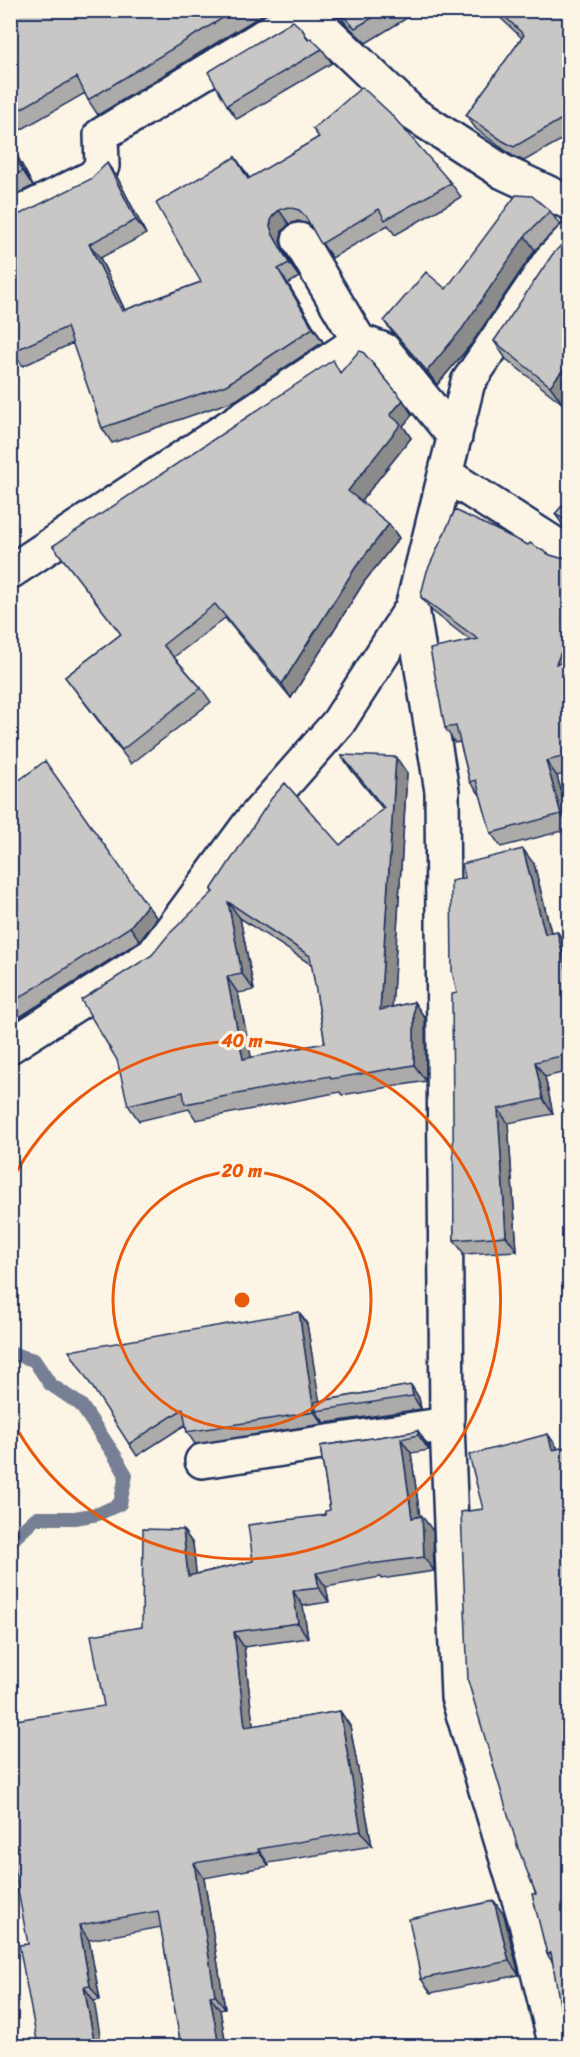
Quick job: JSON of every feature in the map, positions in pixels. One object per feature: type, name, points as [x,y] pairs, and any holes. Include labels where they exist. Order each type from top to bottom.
[{"type":"street","points":[[10,218],[93,177],[102,166],[100,135],[306,11],[412,113],[503,172],[570,203]]},
{"type":"street","points":[[299,240],[358,341],[384,350],[455,437]]},
{"type":"street","points":[[10,1046],[153,955],[250,823],[338,723],[412,608],[468,382],[550,261],[570,240]]},
{"type":"street","points":[[10,573],[358,341]]},
{"type":"street","points":[[445,474],[570,554]]},
{"type":"street","points":[[412,608],[442,791],[447,1424],[458,1697],[525,1919],[556,2046]]},
{"type":"street","points":[[202,1461],[447,1424]]},
{"type":"building","points":[[10,10],[236,10],[88,100],[77,77],[10,115]]},
{"type":"building","points":[[337,10],[386,10],[355,28]]},
{"type":"building","points":[[498,10],[570,10],[570,114],[514,147],[466,115],[524,35]]},
{"type":"building","points":[[293,21],[302,29],[308,40],[311,38],[322,49],[227,105],[208,72]]},
{"type":"building","points":[[362,87],[390,113],[451,183],[385,220],[379,209],[321,244],[299,210],[288,207],[279,210],[272,217],[270,226],[273,235],[289,263],[278,269],[313,328],[226,385],[102,428],[67,327],[12,352],[10,348],[10,219],[91,179],[107,163],[136,220],[89,244],[122,311],[201,282],[156,203],[235,157],[248,179],[319,137],[313,129]]},
{"type":"building","points":[[10,147],[23,171],[10,177]]},
{"type":"building","points":[[516,195],[532,196],[550,211],[525,236],[462,329],[427,371],[384,321],[426,272],[446,289]]},
{"type":"building","points":[[570,236],[570,361],[550,386],[494,341],[552,255]]},
{"type":"building","points":[[359,351],[363,352],[403,400],[390,415],[401,424],[348,491],[389,524],[355,568],[282,684],[215,604],[163,645],[201,688],[122,750],[65,677],[121,634],[53,546],[333,360],[340,373]]},
{"type":"building","points":[[570,497],[570,523],[555,514]]},
{"type":"building","points":[[455,510],[528,545],[530,543],[550,555],[560,558],[570,555],[570,630],[556,664],[570,661],[570,755],[546,761],[561,814],[491,833],[476,780],[470,782],[456,726],[445,728],[430,649],[478,639],[421,597],[427,571]]},
{"type":"building","points":[[341,755],[396,757],[380,1010],[414,1002],[414,1065],[331,1079],[330,1076],[185,1104],[183,1092],[128,1105],[117,1060],[81,1000],[152,955],[169,934],[213,892],[211,890],[271,799],[285,783],[340,845],[384,808]],"holes":[[[228,902],[310,956],[325,1043],[243,1059],[227,977],[242,974]]]},
{"type":"building","points":[[45,761],[147,905],[130,927],[10,1004],[10,787]]},
{"type":"building","points":[[523,849],[545,934],[557,931],[566,969],[570,968],[570,1054],[535,1062],[543,1099],[498,1109],[506,1236],[454,1240],[452,994],[457,993],[452,971],[451,881],[465,878],[462,864]]},
{"type":"building","points":[[299,1312],[314,1412],[187,1432],[183,1409],[129,1444],[69,1351]]},
{"type":"building","points":[[411,1385],[413,1396],[316,1411],[315,1402]]},
{"type":"building","points":[[418,1431],[418,1435],[401,1439],[412,1518],[422,1516],[424,1557],[371,1564],[370,1562],[316,1573],[319,1588],[293,1591],[298,1623],[234,1632],[245,1727],[340,1711],[361,1831],[194,1863],[215,1995],[210,1996],[219,2046],[181,2046],[158,1911],[79,1925],[90,1986],[84,1987],[95,2046],[38,2046],[19,1945],[28,1944],[10,1848],[10,1721],[104,1706],[91,1635],[142,1627],[143,1529],[183,1530],[188,1576],[253,1561],[248,1525],[325,1515],[325,1511],[330,1510],[320,1446]]},
{"type":"building","points":[[548,1434],[552,1450],[570,1446],[570,2046],[567,2046],[551,1953],[547,1954],[532,1894],[536,1894],[518,1848],[468,1681],[461,1512],[483,1509],[469,1455]]},
{"type":"building","points":[[494,1901],[509,1961],[421,1979],[409,1919]]},
{"type":"waterway","points":[[10,1353],[34,1360],[50,1384],[81,1405],[126,1475],[120,1504],[98,1514],[75,1518],[36,1518],[10,1542]]}]
